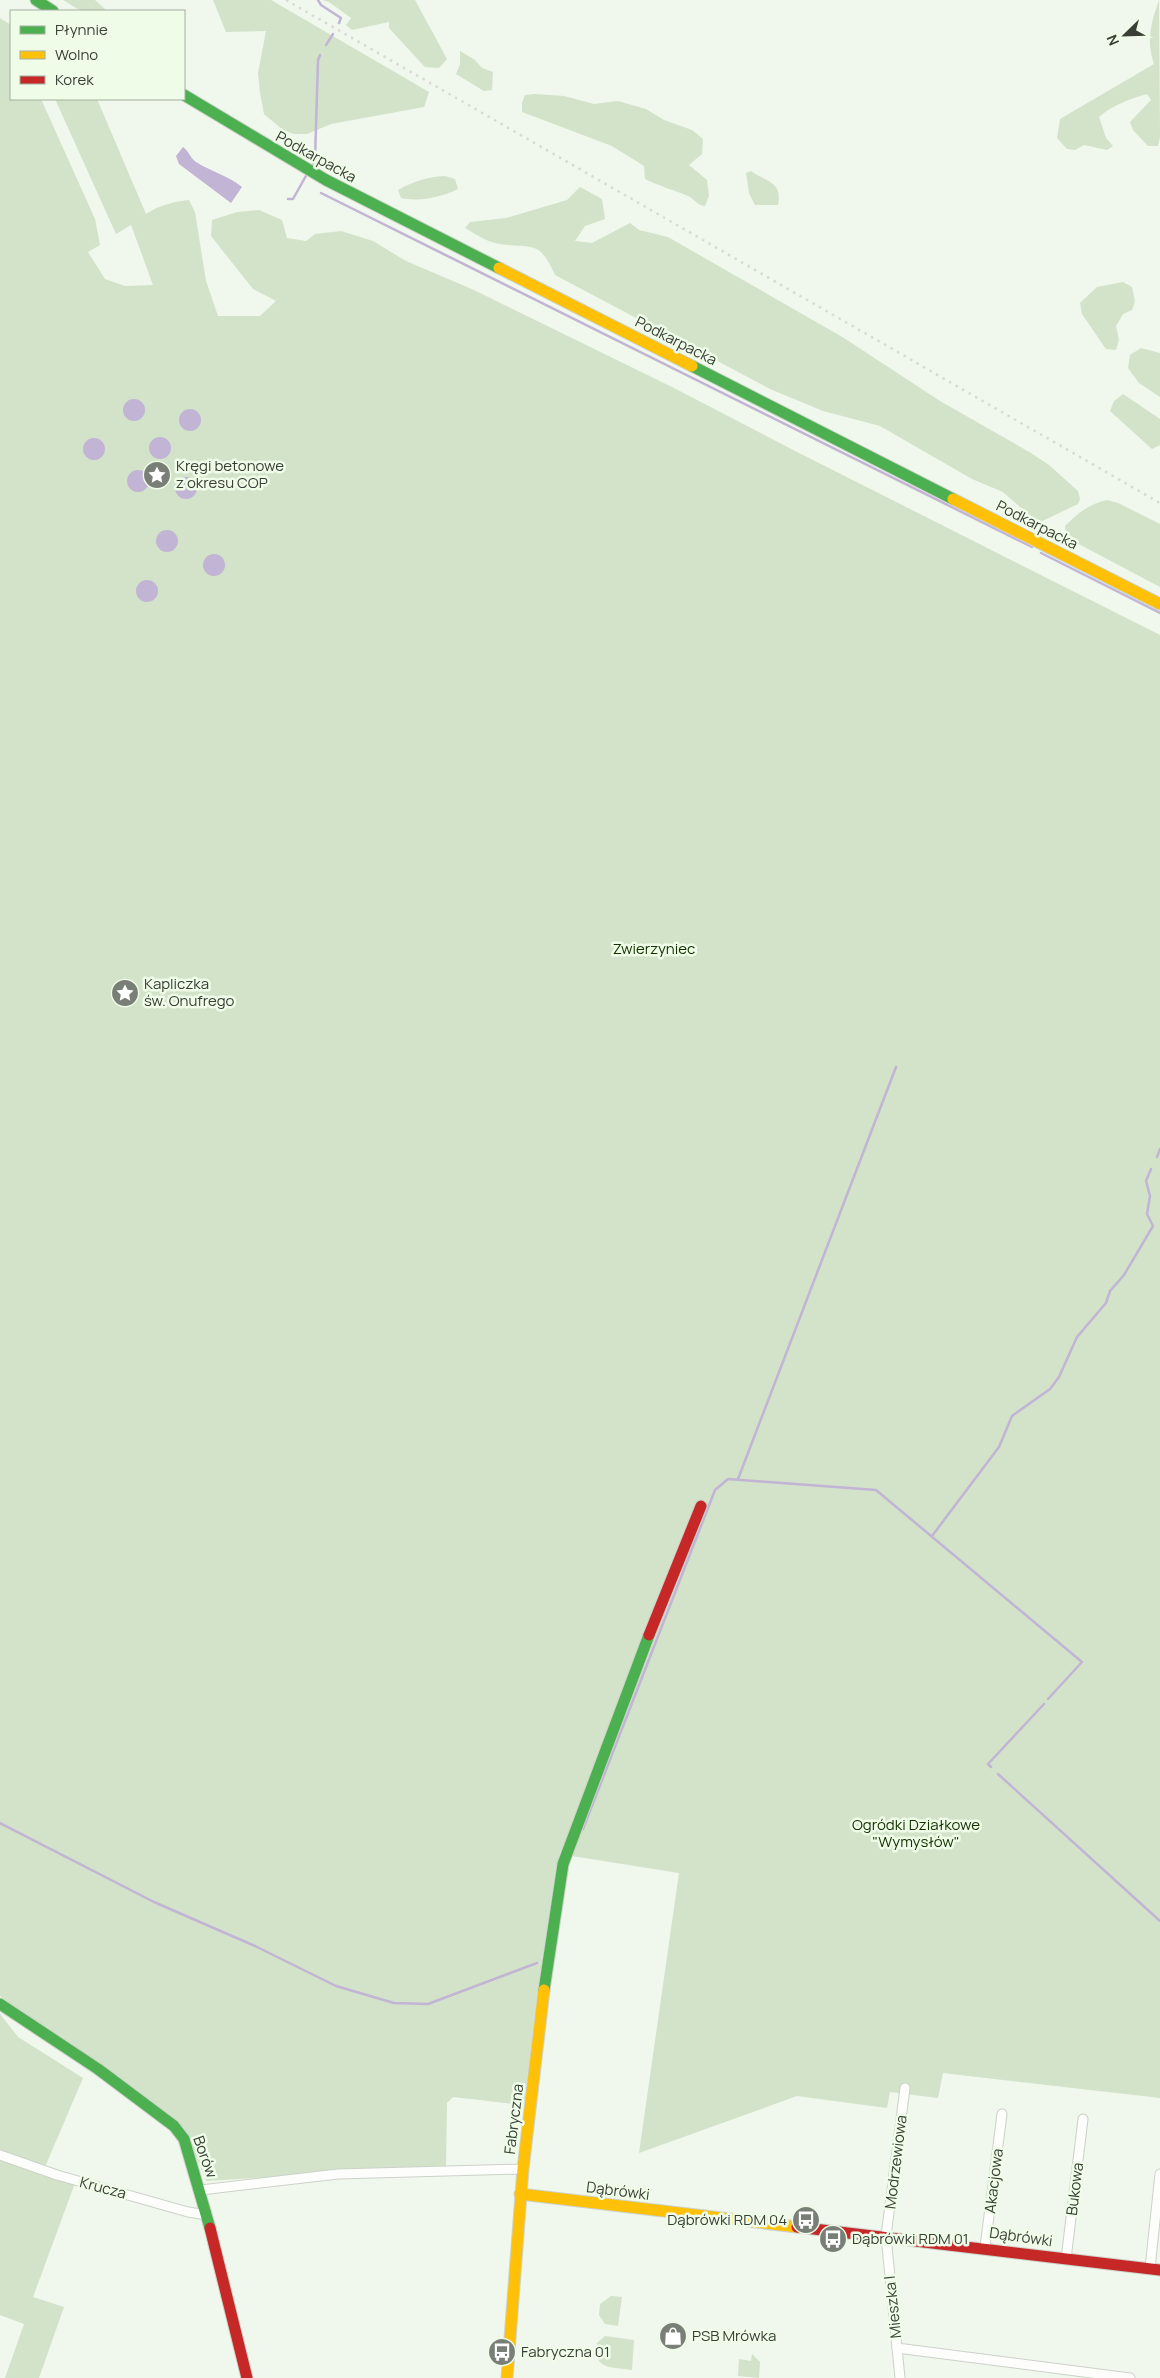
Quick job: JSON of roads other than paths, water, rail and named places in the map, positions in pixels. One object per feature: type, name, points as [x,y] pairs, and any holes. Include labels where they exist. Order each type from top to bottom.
[{"type":"street","points":[[36,0],[52,10]]},
{"type":"street","name":"Podkarpacka","points":[[185,97],[326,180],[1160,604]]},
{"type":"street","name":"Fabryczna","points":[[507,2378],[520,2194],[546,1970],[563,1864],[624,1697],[701,1506]]},
{"type":"street","name":"Borów","points":[[0,2004],[98,2069],[174,2126],[184,2139],[201,2190],[247,2378]]},
{"type":"street","name":"Modrzewiowa","points":[[886,2236],[905,2088]]},
{"type":"street","name":"Akacjowa","points":[[985,2247],[1002,2114]]},
{"type":"street","name":"Bukowa","points":[[1066,2259],[1083,2119]]},
{"type":"street","name":"Krucza","points":[[0,2155],[57,2175],[207,2215]]},
{"type":"street","points":[[201,2190],[338,2174],[523,2169]]},
{"type":"street","points":[[1155,2269],[1160,2174]]},
{"type":"street","name":"Dąbrówki","points":[[520,2194],[985,2247],[1066,2259],[1155,2269]]},
{"type":"street","name":"Mieszka I","points":[[886,2236],[900,2378]]},
{"type":"street","points":[[897,2348],[1130,2378]]},
{"type":"waterway","points":[[318,0],[321,5],[341,18],[339,23]]},
{"type":"waterway","points":[[326,45],[333,34]]},
{"type":"waterway","points":[[311,167],[315,160],[318,60],[320,55]]},
{"type":"waterway","points":[[288,199],[293,199],[307,174]]},
{"type":"waterway","points":[[321,193],[1032,547]]},
{"type":"waterway","points":[[1041,553],[1160,613]]},
{"type":"waterway","points":[[738,1479],[896,1067]]},
{"type":"waterway","points":[[1157,1157],[1160,1149]]},
{"type":"waterway","points":[[932,1536],[999,1447],[1012,1416],[1050,1389],[1059,1377],[1077,1337],[1106,1303],[1110,1291],[1124,1275],[1153,1226],[1147,1214],[1150,1196],[1146,1181],[1151,1169]]},
{"type":"waterway","points":[[583,1829],[715,1490],[728,1479],[876,1490],[1082,1662],[1048,1699]]},
{"type":"waterway","points":[[991,1767],[988,1764],[1044,1704]]},
{"type":"waterway","points":[[998,1774],[1160,1921]]},
{"type":"waterway","points":[[0,1823],[154,1902],[255,1946],[336,1986],[394,2003],[428,2004],[537,1963]]},
{"type":"railway","points":[[286,0],[1160,503]]},
{"type":"place","name":"Kręgi betonowe z okresu COP","points":[[157,475]]},
{"type":"place","name":"Kapliczka św. Onufrego","points":[[125,993]]},
{"type":"place","name":"Dąbrówki RDM 04","points":[[806,2220]]},
{"type":"place","name":"Dąbrówki RDM 01","points":[[833,2239]]},
{"type":"place","name":"PSB Mrówka","points":[[673,2336]]},
{"type":"place","name":"Fabryczna 01","points":[[502,2352]]},
{"type":"park label","name":"Zwierzyniec","points":[[654,949]]},
{"type":"park label","name":"Ogródki Działkowe \"Wymysłów\"","points":[[916,1834]]}]
